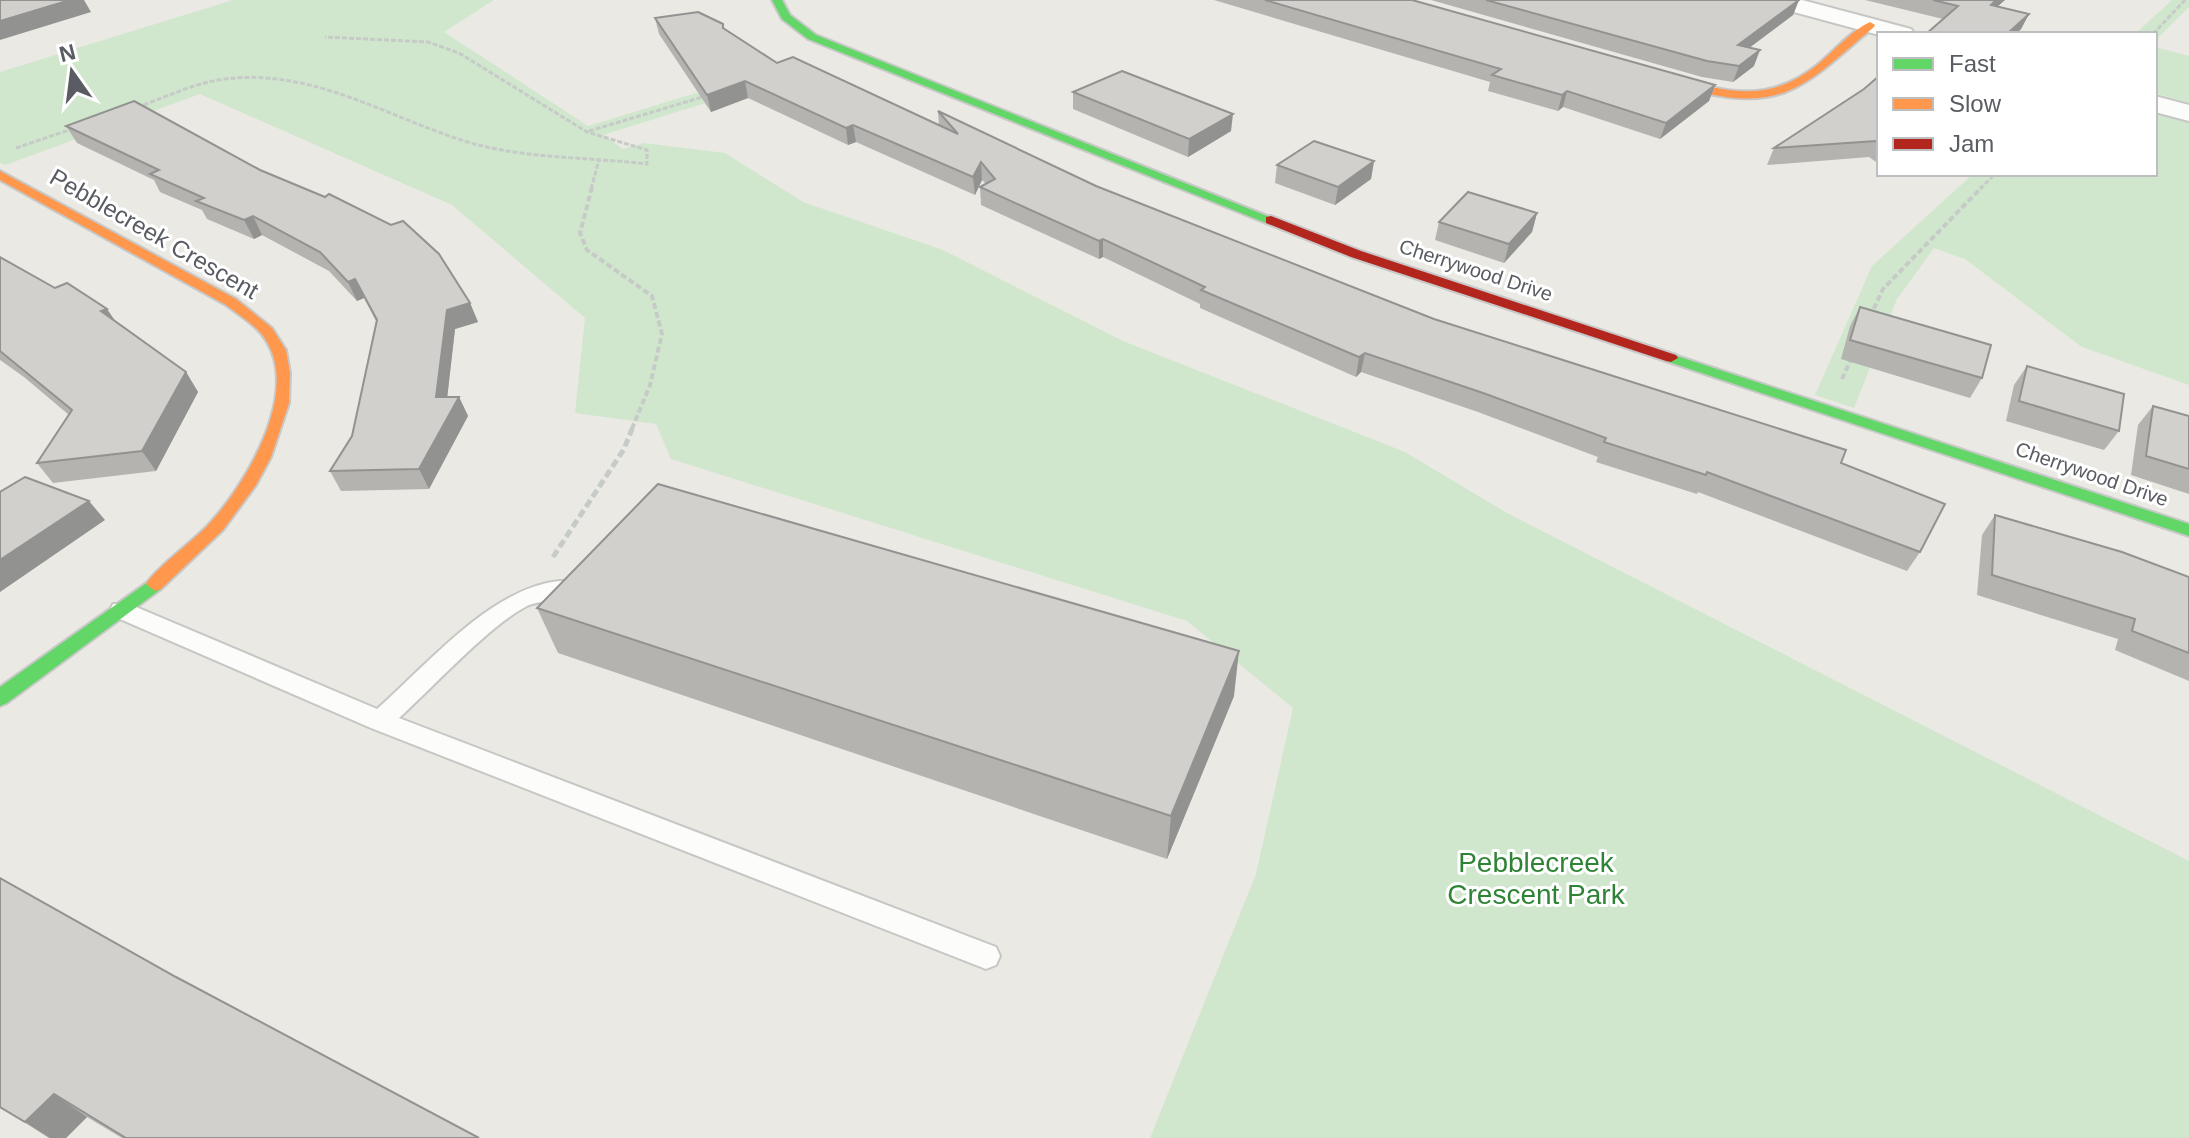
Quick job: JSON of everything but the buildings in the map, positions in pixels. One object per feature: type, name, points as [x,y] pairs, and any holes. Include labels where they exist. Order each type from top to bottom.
[{"type":"street","name":"Cherrywood Drive","points":[[777,0],[779,9],[791,23],[812,37],[1356,254],[1829,408],[2189,530]]},
{"type":"street","points":[[1776,0],[1896,32]]},
{"type":"street","points":[[1636,70],[1715,92],[1768,93],[1793,86],[1870,25]]},
{"type":"street","points":[[2157,105],[2189,113]]},
{"type":"street","name":"Pebblecreek Crescent","points":[[0,175],[231,302],[272,338],[283,361],[282,416],[274,445],[228,517],[182,561],[121,610],[0,698]]},
{"type":"lane","points":[[380,721],[481,627],[529,593],[560,588],[580,590]]},
{"type":"lane","points":[[121,610],[380,721],[986,956]]},
{"type":"path","points":[[2155,32],[2185,0]]},
{"type":"path","points":[[130,109],[217,80],[244,77],[307,84],[372,103],[468,143],[509,152],[647,164],[647,150],[587,132],[459,53],[428,42],[325,37]]},
{"type":"path","points":[[587,132],[719,91]]},
{"type":"path","points":[[14,148],[87,124]]},
{"type":"path","points":[[529,593],[624,449],[650,385],[662,334],[652,296],[587,250],[580,233],[599,160]]},
{"type":"path","points":[[1865,329],[1883,289],[1993,176]]},
{"type":"path","points":[[1829,408],[1853,355]]},
{"type":"green space","name":"Pebblecreek Crescent Park","points":[[233,0],[494,0],[444,32],[588,126],[794,63],[811,70],[603,135],[623,149],[644,143],[725,153],[803,202],[943,250],[1123,341],[1405,452],[1507,513],[2189,861],[2189,1138],[1150,1138],[1256,874],[1293,708],[1187,621],[671,459],[656,424],[575,413],[585,318],[452,205],[200,94],[5,165],[0,163],[0,72]]},
{"type":"green space","points":[[2172,0],[2189,0],[2189,7],[2157,39],[2157,32],[2137,32]]},
{"type":"green space","points":[[2157,48],[2189,56],[2189,385],[2082,347],[1965,259],[1934,248],[1897,299],[1854,408],[1815,395],[1872,266],[1971,176],[2157,176],[2157,113],[2170,116],[2182,101],[2157,94]]},
{"type":"traffic: fast","points":[[777,0],[786,17],[812,37],[1271,220]]},
{"type":"traffic: fast","points":[[1671,358],[2189,530]]},
{"type":"traffic: fast","points":[[0,698],[155,584]]},
{"type":"traffic: slow","points":[[1654,75],[1723,93],[1759,95],[1777,92],[1813,73],[1870,25]]},
{"type":"traffic: slow","points":[[0,175],[231,302],[261,326],[271,337],[281,357],[281,403],[274,431],[250,481],[217,526],[155,584]]},
{"type":"traffic: jam","points":[[1271,220],[1356,254],[1671,358]]}]
